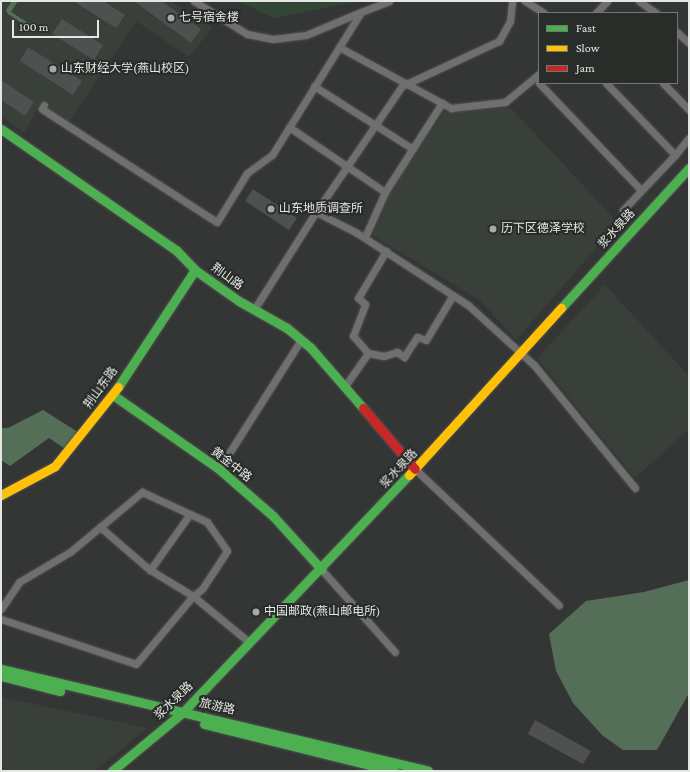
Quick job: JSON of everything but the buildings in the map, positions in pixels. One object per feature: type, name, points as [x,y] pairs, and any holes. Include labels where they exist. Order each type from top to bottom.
[{"type":"main road","name":"荆山路","points":[[1,129],[176,250],[195,270],[239,301],[255,308],[301,340],[345,386],[416,469]]},
{"type":"main road","name":"浆水泉路","points":[[112,771],[174,717],[183,712],[250,643],[416,469],[519,353],[689,168]]},
{"type":"main road","name":"荆山东路","points":[[1,495],[55,466],[113,395],[195,270]]},
{"type":"main road","name":"黄金中路","points":[[113,395],[218,469],[273,516],[321,568]]},
{"type":"main road","name":"旅游路","points":[[1,668],[183,712],[394,771]]},
{"type":"main road","name":"旅游路","points":[[1,676],[379,766],[428,771]]},
{"type":"street","points":[[194,1],[247,34],[273,39],[306,35],[383,2]]},
{"type":"street","points":[[255,308],[316,212],[402,86],[499,41],[510,22],[512,1]]},
{"type":"street","points":[[525,1],[542,12]]},
{"type":"street","points":[[598,12],[607,1]]},
{"type":"street","points":[[639,1],[655,12]]},
{"type":"street","points":[[44,105],[42,109],[217,222],[247,173],[272,155],[361,12]]},
{"type":"street","points":[[678,33],[689,43]]},
{"type":"street","points":[[339,47],[409,83],[451,108],[505,102],[538,80]]},
{"type":"street","points":[[542,84],[641,190]]},
{"type":"street","points":[[607,84],[675,155]]},
{"type":"street","points":[[664,84],[689,110]]},
{"type":"street","points":[[314,86],[413,149]]},
{"type":"street","points":[[365,237],[384,192],[442,103]]},
{"type":"street","points":[[290,127],[384,192]]},
{"type":"street","points":[[623,210],[689,138]]},
{"type":"street","points":[[316,212],[365,237],[453,295],[534,365],[635,488]]},
{"type":"street","points":[[386,251],[358,298],[365,304],[353,336],[368,353],[384,356],[397,352],[404,357],[417,337],[426,340],[453,295]]},
{"type":"street","points":[[218,469],[301,340]]},
{"type":"street","points":[[345,386],[368,353]]},
{"type":"street","points":[[416,469],[559,604]]},
{"type":"street","points":[[1,609],[19,582],[70,552],[142,492],[207,522],[228,551],[202,590],[193,596],[136,664],[1,619]]},
{"type":"street","points":[[150,570],[190,514]]},
{"type":"street","points":[[100,528],[150,570],[193,596],[250,643]]},
{"type":"street","points":[[321,568],[395,652]]},
{"type":"shaded area","name":"山东财经大学(燕山校区)","points":[[1,1],[171,1],[212,28],[189,57],[136,21],[69,122],[41,103],[24,133],[1,116]]},
{"type":"shaded area","name":"历下区德泽学校","points":[[511,108],[618,223],[516,340],[481,301],[372,235],[389,194],[443,112]]},
{"type":"shaded area","points":[[605,285],[689,376],[689,429],[635,478],[537,358]]},
{"type":"shaded area","points":[[1,697],[147,728],[95,771],[1,771]]},
{"type":"green space","points":[[12,1],[18,1],[11,12],[30,24],[28,27],[8,14],[6,10]]},
{"type":"green space","points":[[237,1],[361,1],[274,18]]},
{"type":"green space","points":[[43,410],[78,432],[65,449],[49,438],[10,466],[1,460],[1,428],[8,428]]},
{"type":"green space","points":[[689,580],[689,693],[657,750],[623,750],[602,735],[573,703],[556,671],[549,634],[586,601],[644,592]]},
{"type":"traffic: fast","points":[[1,129],[176,250],[195,270],[239,301],[287,328],[310,347],[363,408]]},
{"type":"traffic: fast","points":[[561,308],[689,168]]},
{"type":"traffic: fast","points":[[118,387],[195,270]]},
{"type":"traffic: fast","points":[[113,395],[219,469],[273,516],[321,569]]},
{"type":"traffic: fast","points":[[112,771],[183,712],[409,475]]},
{"type":"traffic: fast","points":[[1,669],[428,771]]},
{"type":"traffic: fast","points":[[1,676],[60,691]]},
{"type":"traffic: fast","points":[[204,724],[394,771]]},
{"type":"traffic: slow","points":[[409,475],[561,308]]},
{"type":"traffic: slow","points":[[1,495],[55,466],[118,387]]},
{"type":"traffic: jam","points":[[363,408],[415,469]]},
{"type":"place","name":"七号宿舍楼","points":[[171,18]]},
{"type":"place","name":"山东财经大学(燕山校区)","points":[[53,69]]},
{"type":"place","name":"山东地质调查所","points":[[271,209]]},
{"type":"place","name":"历下区德泽学校","points":[[493,229]]},
{"type":"place","name":"中国邮政(燕山邮电所)","points":[[256,612]]}]
